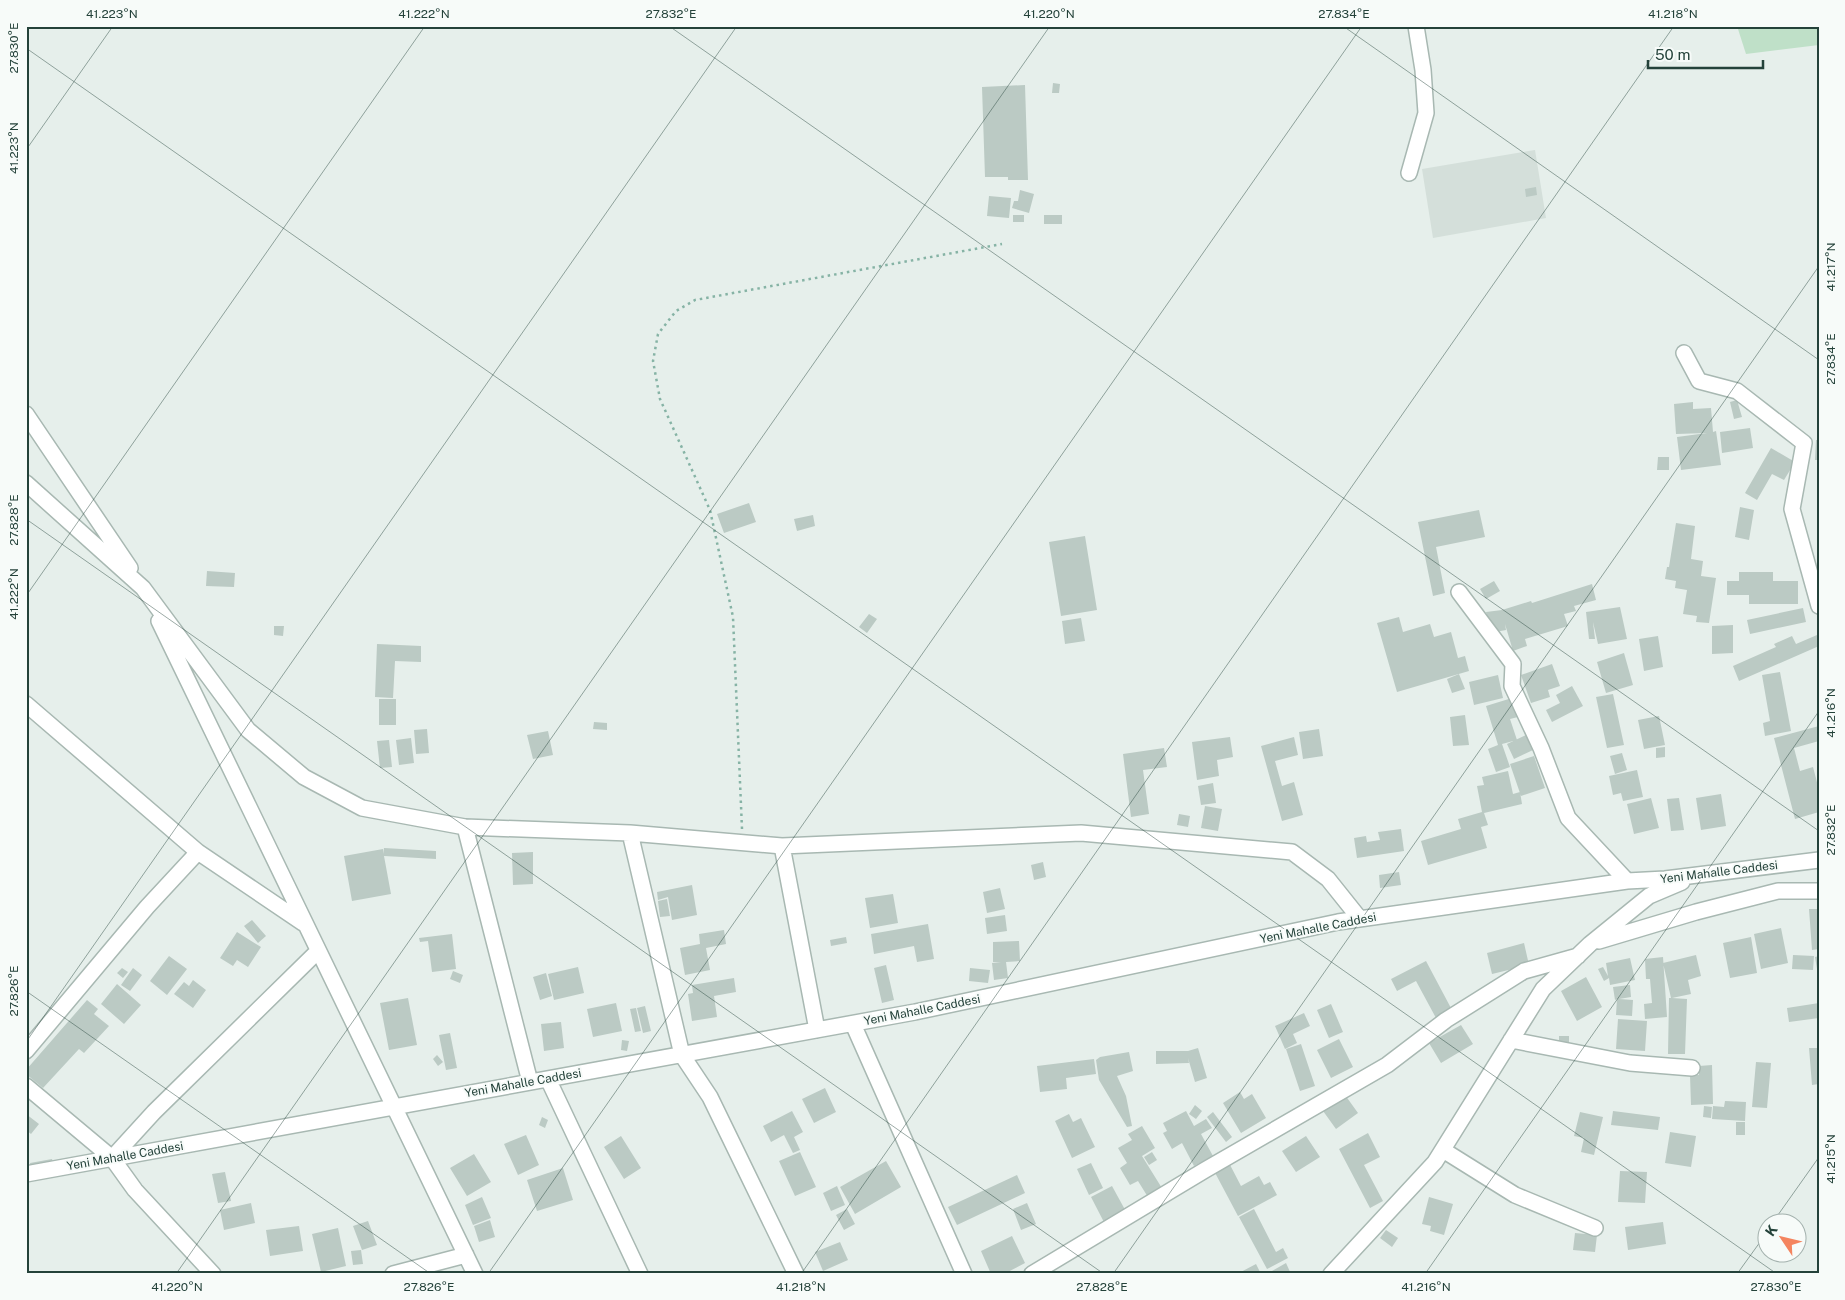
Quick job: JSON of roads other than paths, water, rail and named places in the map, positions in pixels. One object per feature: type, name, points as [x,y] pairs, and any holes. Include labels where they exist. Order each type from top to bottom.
[{"type":"street","points":[[1409,173],[1426,113],[1423,70],[1416,26]]},
{"type":"street","points":[[1684,353],[1699,381],[1737,391],[1804,443],[1792,509],[1819,606]]},
{"type":"street","points":[[26,414],[143,588],[248,730],[304,777],[362,808],[465,827],[630,833],[782,846],[1081,833],[1292,852],[1328,879],[1360,918]]},
{"type":"street","points":[[26,483],[143,588],[392,1107],[475,1274]]},
{"type":"street","points":[[1459,592],[1513,664],[1512,686],[1541,748],[1568,818],[1627,882]]},
{"type":"street","points":[[26,704],[198,852],[304,923]]},
{"type":"street","points":[[465,827],[530,1082]]},
{"type":"street","points":[[630,833],[682,1055],[710,1096],[796,1274]]},
{"type":"street","points":[[782,846],[817,1030]]},
{"type":"street","points":[[26,1052],[147,907],[198,852]]},
{"type":"street","name":"Yeni Mahalle Caddesi","points":[[26,1174],[853,1024],[1360,918],[1627,882],[1819,860]]},
{"type":"street","points":[[1331,1274],[1435,1162],[1543,989],[1590,944],[1649,896],[1700,875]]},
{"type":"street","points":[[1590,944],[1696,912],[1778,891],[1819,891]]},
{"type":"street","points":[[112,1158],[154,1112],[318,951]]},
{"type":"street","points":[[1032,1274],[1213,1165],[1387,1065],[1446,1020],[1524,971],[1578,956]]},
{"type":"street","points":[[853,1024],[964,1274]]},
{"type":"street","points":[[1511,1040],[1630,1063],[1692,1068]]},
{"type":"street","points":[[548,1079],[640,1274]]},
{"type":"street","points":[[26,1086],[112,1158],[135,1190],[213,1274]]},
{"type":"street","points":[[1443,1150],[1515,1195],[1595,1228]]},
{"type":"street","points":[[393,1274],[466,1255]]}]
